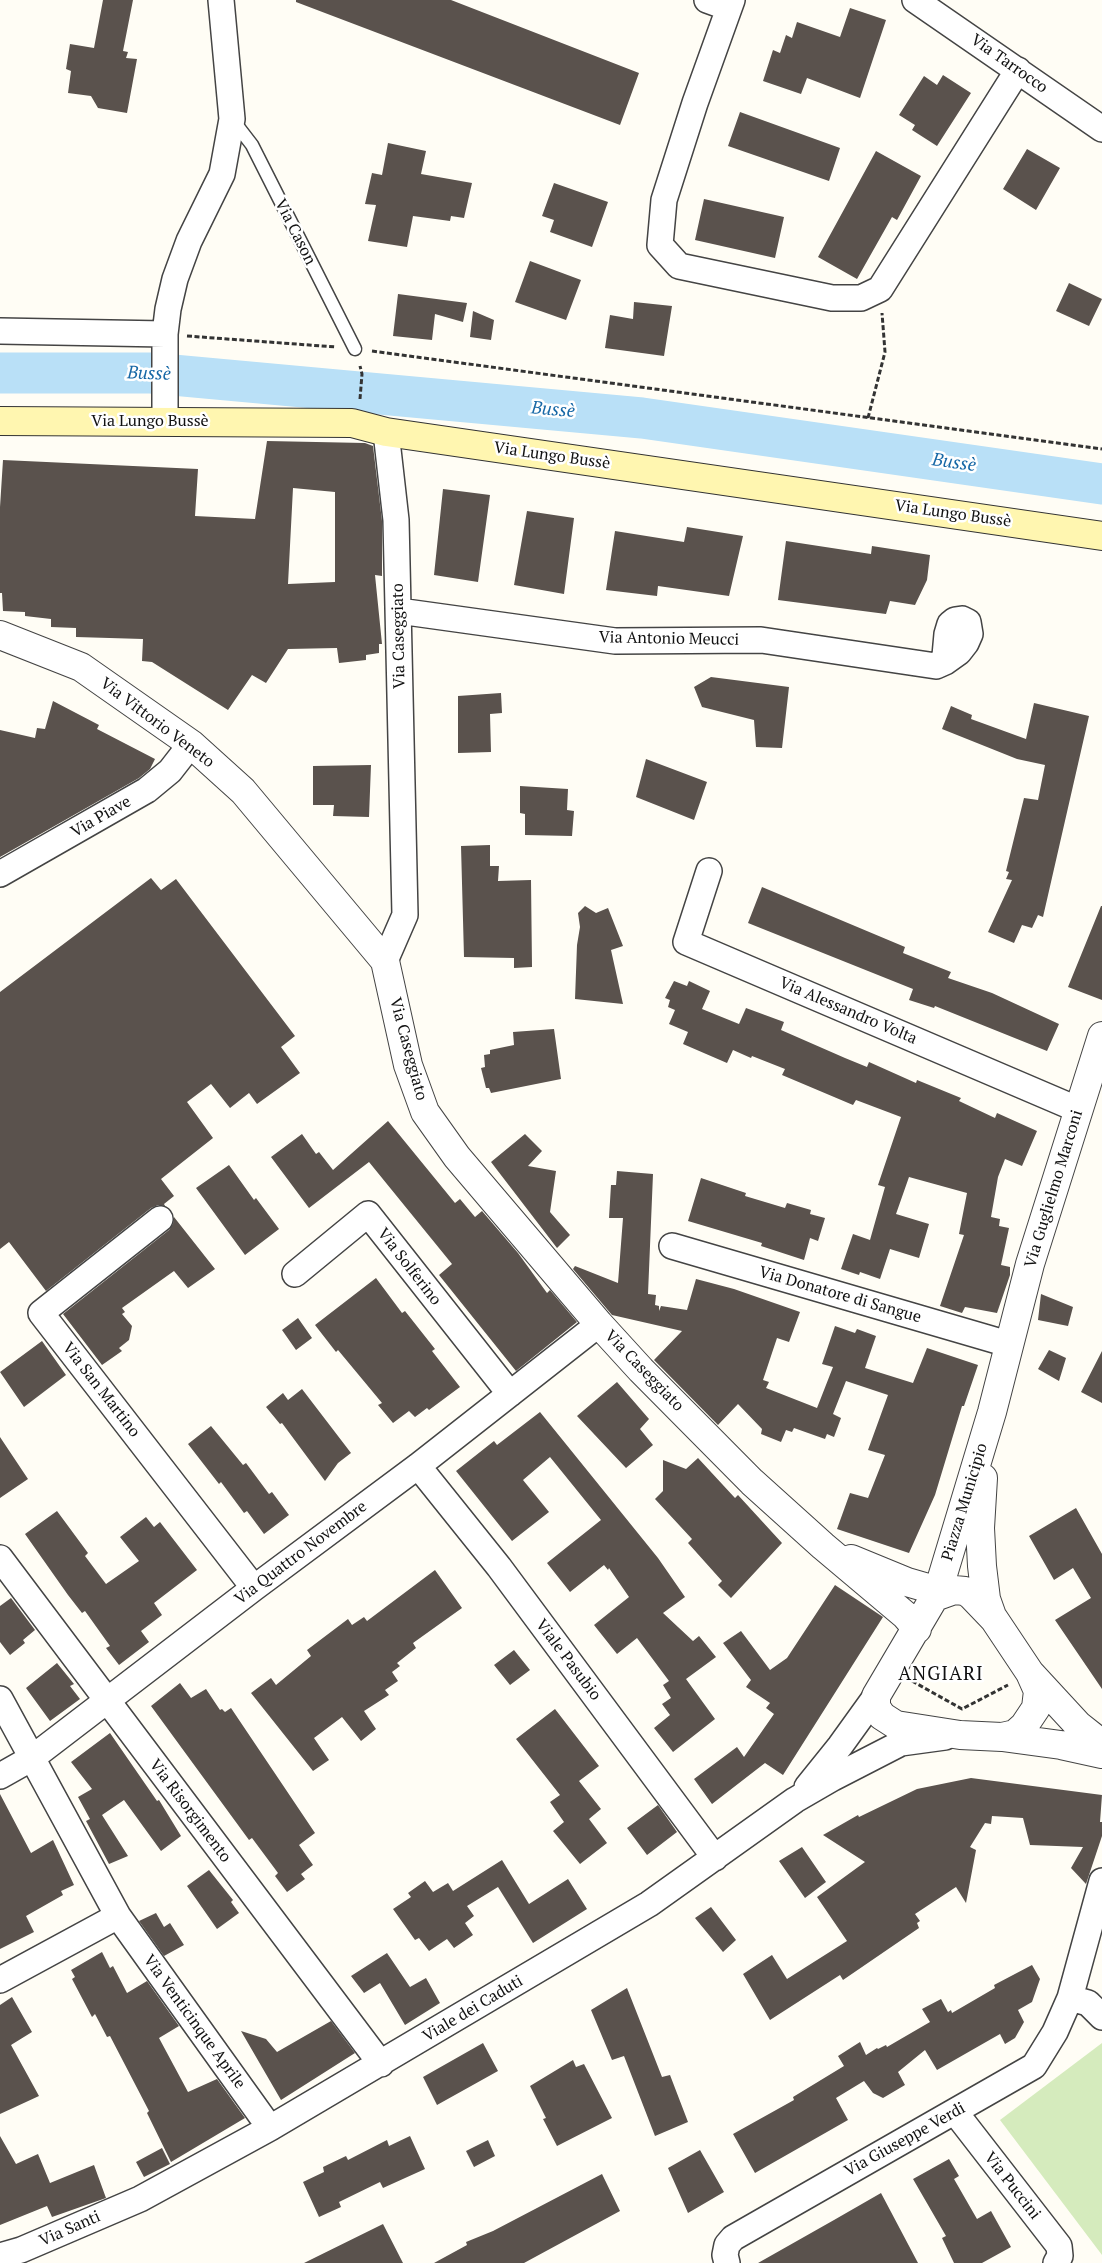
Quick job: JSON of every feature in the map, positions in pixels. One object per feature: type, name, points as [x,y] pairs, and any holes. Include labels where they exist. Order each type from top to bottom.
[{"type":"main road","name":"Via Lungo Bussè","points":[[0,421],[165,420],[352,423],[386,432],[1102,536]]},
{"type":"street","points":[[165,420],[165,334],[174,287],[189,241],[222,174],[232,119],[220,0]]},
{"type":"street","name":"Via Tarrocco","points":[[914,0],[1102,129]]},
{"type":"street","points":[[722,3],[664,200],[660,245],[679,266],[832,298],[861,298],[880,290],[1018,70]]},
{"type":"street","points":[[0,331],[165,334]]},
{"type":"street","name":"Via Caseggiato","points":[[386,432],[396,520],[405,915],[385,961],[408,1065],[425,1112],[457,1157],[599,1324],[641,1370],[752,1482],[823,1546]]},
{"type":"street","name":"Via Antonio Meucci","points":[[398,611],[615,641],[760,640],[936,666],[940,664]]},
{"type":"street","name":"Via Vittorio Veneto","points":[[0,635],[81,667],[191,744],[243,790],[385,961]]},
{"type":"street","name":"Via Piave","points":[[0,874],[147,790],[170,771],[191,744]]},
{"type":"street","name":"Via Alessandro Volta","points":[[709,871],[686,942],[1079,1110]]},
{"type":"street","name":"Via Guglielmo Marconi","points":[[1008,1344],[1030,1264],[1102,1036]]},
{"type":"street","name":"Via Solferino","points":[[295,1274],[368,1214],[510,1394]]},
{"type":"street","name":"Via San Martino","points":[[160,1219],[41,1313],[254,1588]]},
{"type":"street","name":"Via Donatore di Sangue","points":[[672,1246],[1008,1344]]},
{"type":"street","name":"Via Quattro Novembre","points":[[0,1776],[32,1758],[107,1702],[254,1588],[418,1466],[599,1324]]},
{"type":"street","name":"Piazza Municipio","points":[[796,1800],[840,1746],[876,1696],[938,1592],[992,1412],[1008,1344]]},
{"type":"street","name":"Piazza Municipio","points":[[992,1412],[983,1482],[980,1528],[984,1587],[994,1619]]},
{"type":"street","name":"Viale Pasubio","points":[[418,1466],[500,1567],[715,1858]]},
{"type":"street","points":[[823,1546],[905,1615],[917,1629]]},
{"type":"street","name":"Piazza Municipio","points":[[823,1546],[878,1571],[938,1592],[940,1595],[954,1590],[965,1591],[994,1619],[1030,1673],[1078,1725],[1102,1744]]},
{"type":"street","name":"Via Risorgimento","points":[[0,1558],[381,2064]]},
{"type":"street","name":"Piazza Municipio","points":[[1002,1737],[1015,1734],[1024,1726],[1036,1708],[1038,1691],[1030,1673]]},
{"type":"street","name":"Piazza Municipio","points":[[876,1696],[876,1707],[882,1716],[896,1725],[960,1735],[1002,1737],[1061,1745],[1102,1754]]},
{"type":"street","name":"Via Venticinque Aprile","points":[[0,1700],[118,1916],[270,2128]]},
{"type":"street","name":"Piazza Municipio","points":[[796,1800],[866,1759],[901,1743],[960,1735]]},
{"type":"street","name":"Viale dei Caduti","points":[[140,2199],[270,2128],[381,2064],[649,1904],[796,1800]]},
{"type":"street","name":"Via Giuseppe Verdi","points":[[727,2263],[725,2255],[727,2245],[733,2238],[1034,2066],[1056,2032],[1070,1998],[1102,1881]]},
{"type":"street","points":[[0,1980],[118,1916]]},
{"type":"street","points":[[1070,1998],[1088,2003],[1102,2017]]},
{"type":"street","name":"Via Puccini","points":[[955,2112],[1058,2246],[1060,2256],[1056,2263]]},
{"type":"street","name":"Via Santi","points":[[0,2256],[21,2250],[140,2199]]},
{"type":"lane","name":"Via Cason","points":[[232,119],[252,145],[355,348]]},
{"type":"path","points":[[868,418],[884,352],[880,290]]},
{"type":"path","points":[[165,334],[355,348],[1102,449]]},
{"type":"path","points":[[352,423],[359,411],[362,374],[355,348]]},
{"type":"path","points":[[892,1669],[962,1709],[1030,1673]]},
{"type":"green space","points":[[1102,2043],[1102,2255],[1000,2120]]},
{"type":"building","points":[[103,0],[133,0],[123,51],[128,52],[126,58],[137,59],[127,113],[98,108],[91,96],[68,93],[71,71],[66,69],[70,44],[94,48]]},
{"type":"building","points":[[296,0],[451,0],[639,73],[620,125],[296,2]]},
{"type":"building","points":[[850,8],[886,20],[860,98],[807,78],[801,94],[763,81],[773,50],[780,53],[786,35],[792,38],[797,22],[840,37]]},
{"type":"building","points":[[943,75],[971,93],[937,146],[912,130],[915,125],[899,115],[924,76],[937,85]]},
{"type":"building","points":[[740,112],[840,148],[829,181],[728,146]]},
{"type":"building","points":[[388,143],[426,151],[421,174],[472,183],[464,218],[451,216],[450,221],[413,216],[407,247],[368,241],[376,205],[365,204],[372,173],[382,175]]},
{"type":"building","points":[[1027,149],[1060,168],[1036,210],[1003,189]]},
{"type":"building","points":[[876,151],[921,176],[897,220],[892,217],[857,279],[818,257]]},
{"type":"building","points":[[554,183],[608,202],[592,247],[550,232],[554,220],[542,216]]},
{"type":"building","points":[[704,199],[784,217],[775,258],[695,240]]},
{"type":"building","points":[[530,261],[581,280],[566,320],[515,302]]},
{"type":"building","points":[[1069,283],[1102,299],[1089,326],[1056,311]]},
{"type":"building","points":[[398,294],[467,303],[463,322],[435,314],[432,340],[393,336]]},
{"type":"building","points":[[634,302],[672,306],[664,356],[605,348],[610,315],[633,319]]},
{"type":"building","points":[[473,311],[494,320],[491,340],[470,337]]},
{"type":"building","points":[[267,441],[365,443],[373,446],[382,521],[382,576],[375,575],[382,644],[379,644],[379,653],[366,655],[366,660],[339,663],[337,648],[288,649],[266,683],[252,675],[228,710],[152,662],[142,661],[143,639],[76,637],[76,628],[51,627],[51,619],[25,616],[25,612],[3,611],[2,593],[0,593],[0,507],[3,460],[198,469],[195,516],[255,519]],"holes":[[[293,488],[335,492],[335,582],[288,584]]]},
{"type":"building","points":[[443,489],[490,495],[478,582],[434,575]]},
{"type":"building","points":[[527,511],[574,518],[564,594],[514,585]]},
{"type":"building","points":[[687,527],[743,536],[729,596],[658,586],[657,596],[606,590],[615,531],[684,542]]},
{"type":"building","points":[[786,541],[871,554],[872,546],[930,555],[927,580],[915,605],[890,601],[886,614],[778,600]]},
{"type":"building","points":[[711,677],[789,687],[782,748],[756,747],[754,720],[702,707],[694,687]]},
{"type":"building","points":[[501,693],[502,713],[490,714],[491,752],[458,753],[458,696]]},
{"type":"building","points":[[53,701],[99,725],[97,729],[155,759],[150,769],[139,778],[0,857],[0,730],[35,738],[37,728],[45,729]]},
{"type":"building","points":[[1034,703],[1089,716],[1043,917],[1038,915],[1032,928],[1022,925],[1014,943],[988,932],[1012,880],[1006,879],[1009,872],[1006,871],[1024,798],[1038,800],[1045,765],[1017,759],[942,729],[951,706],[972,715],[971,719],[1026,739]]},
{"type":"building","points":[[646,759],[707,782],[694,820],[636,797]]},
{"type":"building","points":[[371,765],[369,817],[333,816],[334,805],[313,805],[313,766]]},
{"type":"building","points":[[520,786],[568,789],[567,810],[574,811],[572,836],[525,835],[525,814],[520,813]]},
{"type":"building","points":[[490,845],[490,866],[499,866],[498,881],[531,880],[532,967],[514,968],[514,958],[464,957],[461,846]]},
{"type":"building","points":[[151,878],[161,890],[176,879],[295,1036],[281,1047],[300,1073],[257,1104],[249,1093],[230,1108],[211,1084],[187,1102],[213,1138],[161,1179],[174,1196],[164,1204],[165,1206],[158,1205],[151,1208],[46,1291],[9,1242],[0,1249],[0,992]]},
{"type":"building","points":[[762,887],[905,947],[903,953],[951,972],[948,978],[992,993],[1059,1024],[1047,1051],[935,1006],[934,1008],[909,1000],[913,989],[748,923]]},
{"type":"building","points":[[585,906],[596,913],[608,908],[623,946],[611,950],[623,1004],[575,999],[577,945],[580,927],[578,913]]},
{"type":"building","points":[[1102,906],[1102,1000],[1068,987]]},
{"type":"building","points":[[674,981],[687,986],[689,981],[710,991],[702,1009],[739,1024],[746,1008],[784,1022],[781,1030],[845,1058],[867,1067],[869,1062],[916,1083],[917,1080],[961,1098],[959,1101],[995,1118],[997,1113],[1037,1131],[1022,1166],[1005,1159],[998,1177],[991,1217],[1000,1219],[999,1226],[1009,1228],[1001,1265],[1010,1267],[1010,1275],[997,1313],[965,1307],[962,1313],[940,1306],[964,1235],[959,1234],[967,1193],[909,1177],[896,1214],[929,1224],[919,1258],[890,1249],[880,1279],[860,1272],[859,1275],[841,1269],[853,1234],[870,1240],[885,1187],[878,1185],[901,1117],[856,1100],[853,1105],[782,1075],[785,1069],[752,1056],[751,1058],[733,1050],[727,1063],[683,1044],[688,1032],[669,1024],[675,1010],[668,1007],[670,1000],[665,998]]},
{"type":"building","points":[[554,1029],[561,1079],[491,1093],[489,1088],[486,1088],[481,1068],[485,1067],[484,1055],[490,1054],[490,1050],[514,1045],[513,1032]]},
{"type":"building","points":[[388,1121],[455,1203],[460,1199],[475,1217],[482,1211],[518,1253],[547,1293],[550,1290],[577,1322],[516,1371],[439,1275],[452,1264],[369,1162],[309,1208],[271,1157],[302,1134],[316,1154],[319,1152],[333,1170]]},
{"type":"building","points":[[525,1134],[542,1151],[528,1166],[556,1171],[550,1212],[570,1235],[557,1248],[491,1162]]},
{"type":"building","points":[[229,1165],[254,1200],[256,1198],[279,1229],[245,1255],[196,1188]]},
{"type":"building","points":[[617,1171],[653,1174],[648,1294],[656,1295],[655,1305],[659,1306],[659,1311],[661,1306],[687,1310],[696,1279],[734,1289],[800,1312],[789,1342],[777,1338],[763,1380],[769,1382],[766,1388],[817,1408],[833,1367],[822,1364],[835,1326],[855,1333],[857,1329],[876,1336],[865,1368],[913,1383],[927,1348],[978,1365],[964,1406],[962,1406],[935,1495],[909,1553],[837,1529],[850,1493],[868,1498],[885,1455],[868,1450],[888,1395],[846,1381],[833,1414],[841,1418],[834,1437],[827,1434],[825,1439],[794,1428],[792,1432],[786,1430],[781,1442],[761,1434],[762,1429],[738,1404],[718,1425],[654,1360],[682,1331],[612,1315],[573,1269],[575,1266],[618,1283],[623,1218],[609,1218],[611,1185],[616,1185]]},
{"type":"building","points":[[701,1178],[746,1193],[745,1196],[785,1208],[787,1203],[811,1210],[810,1214],[825,1218],[818,1241],[810,1238],[804,1260],[761,1246],[762,1243],[688,1221]]},
{"type":"building","points":[[174,1217],[215,1269],[188,1288],[174,1271],[122,1308],[125,1312],[122,1314],[132,1326],[129,1340],[119,1348],[122,1351],[102,1365],[63,1314],[169,1230],[173,1224]]},
{"type":"building","points":[[376,1278],[402,1313],[405,1311],[435,1349],[432,1351],[460,1387],[429,1410],[427,1408],[415,1417],[409,1411],[393,1423],[378,1405],[382,1403],[338,1350],[336,1352],[315,1325]]},
{"type":"building","points":[[1041,1294],[1073,1307],[1068,1326],[1038,1320]]},
{"type":"building","points":[[298,1318],[312,1338],[296,1350],[282,1330]]},
{"type":"building","points":[[42,1341],[66,1375],[24,1407],[0,1372]]},
{"type":"building","points":[[1049,1350],[1066,1358],[1059,1381],[1038,1369]]},
{"type":"building","points":[[1102,1351],[1102,1403],[1081,1392]]},
{"type":"building","points":[[617,1382],[649,1419],[640,1429],[653,1445],[626,1468],[577,1416]]},
{"type":"building","points":[[302,1389],[351,1453],[338,1463],[325,1481],[282,1423],[280,1424],[266,1407],[283,1393],[288,1400]]},
{"type":"building","points":[[540,1412],[658,1558],[685,1597],[663,1613],[693,1641],[699,1636],[716,1657],[686,1679],[715,1719],[673,1752],[654,1728],[670,1715],[662,1704],[671,1698],[663,1685],[669,1681],[637,1638],[617,1654],[594,1625],[629,1597],[609,1568],[608,1570],[604,1565],[570,1592],[547,1563],[601,1520],[550,1457],[523,1480],[549,1512],[512,1541],[456,1471],[494,1441],[497,1445]]},
{"type":"building","points":[[211,1426],[243,1465],[246,1463],[269,1494],[272,1492],[289,1515],[264,1534],[247,1511],[244,1513],[221,1482],[219,1484],[188,1444]]},
{"type":"building","points":[[0,1437],[28,1479],[0,1498]]},
{"type":"building","points":[[698,1458],[735,1498],[738,1495],[782,1543],[731,1598],[718,1585],[722,1581],[688,1543],[692,1539],[655,1499],[663,1491],[663,1460],[686,1469]]},
{"type":"building","points":[[1076,1508],[1102,1554],[1102,1689],[1055,1620],[1091,1598],[1073,1568],[1054,1580],[1029,1536]]},
{"type":"building","points":[[57,1511],[88,1553],[85,1556],[106,1584],[139,1561],[120,1537],[146,1517],[154,1527],[160,1522],[197,1570],[154,1603],[162,1615],[141,1631],[149,1642],[119,1665],[106,1648],[110,1646],[85,1611],[82,1613],[25,1534]]},
{"type":"building","points":[[435,1570],[462,1608],[413,1643],[416,1648],[397,1663],[400,1666],[392,1672],[398,1681],[385,1690],[389,1695],[364,1711],[376,1729],[361,1741],[342,1717],[314,1738],[329,1760],[313,1771],[251,1693],[271,1678],[276,1685],[311,1656],[307,1650],[348,1619],[352,1625],[364,1617],[367,1621]]},
{"type":"building","points":[[835,1585],[883,1617],[783,1775],[765,1763],[712,1804],[694,1779],[737,1747],[744,1757],[774,1714],[766,1708],[770,1703],[746,1687],[751,1680],[723,1643],[741,1631],[770,1670],[787,1658]]},
{"type":"building","points":[[11,1598],[35,1630],[23,1640],[25,1643],[10,1655],[0,1642],[0,1606]]},
{"type":"building","points":[[514,1650],[530,1670],[510,1685],[494,1665]]},
{"type":"building","points":[[57,1663],[74,1684],[70,1686],[80,1699],[50,1721],[26,1688]]},
{"type":"building","points":[[180,1683],[191,1698],[206,1689],[220,1710],[222,1709],[225,1712],[231,1708],[315,1833],[299,1845],[313,1865],[301,1874],[305,1879],[287,1892],[275,1876],[278,1873],[252,1838],[249,1840],[151,1706]]},
{"type":"building","points":[[555,1709],[599,1766],[579,1781],[601,1809],[589,1819],[607,1843],[580,1864],[553,1831],[564,1822],[550,1802],[560,1795],[516,1739]]},
{"type":"building","points":[[110,1733],[157,1801],[159,1800],[181,1836],[161,1851],[124,1800],[102,1815],[128,1856],[109,1864],[86,1821],[90,1819],[78,1797],[92,1789],[71,1762]]},
{"type":"building","points":[[971,1778],[1102,1795],[1100,1822],[1102,1822],[1102,1836],[1086,1884],[1071,1868],[1083,1847],[1030,1845],[1023,1818],[992,1816],[991,1824],[985,1823],[970,1847],[976,1850],[966,1903],[956,1887],[915,1914],[920,1921],[917,1923],[919,1928],[843,1980],[840,1975],[770,2020],[743,1974],[772,1955],[787,1979],[847,1941],[817,1897],[865,1862],[823,1835],[858,1815],[859,1817],[917,1789]]},
{"type":"building","points":[[0,1794],[31,1853],[53,1840],[74,1885],[61,1891],[63,1895],[26,1916],[34,1932],[0,1949]]},
{"type":"building","points":[[658,1805],[677,1832],[647,1855],[627,1828]]},
{"type":"building","points":[[802,1847],[826,1882],[805,1898],[779,1861]]},
{"type":"building","points":[[502,1860],[529,1904],[568,1879],[587,1909],[533,1943],[498,1887],[467,1906],[474,1916],[465,1923],[473,1935],[454,1948],[447,1939],[429,1951],[419,1938],[415,1940],[393,1909],[411,1897],[408,1893],[425,1881],[433,1892],[448,1883],[453,1891]]},
{"type":"building","points":[[209,1870],[233,1900],[231,1902],[239,1913],[217,1929],[187,1886]]},
{"type":"building","points":[[711,1907],[736,1940],[723,1952],[695,1918]]},
{"type":"building","points":[[156,1913],[164,1927],[170,1923],[184,1945],[164,1956],[139,1921]]},
{"type":"building","points":[[102,1952],[110,1968],[113,1966],[127,1993],[147,1981],[179,2026],[159,2038],[188,2092],[217,2079],[245,2118],[171,2162],[147,2113],[149,2111],[110,2036],[107,2037],[95,2014],[92,2017],[72,1979],[75,1977],[71,1970]]},
{"type":"building","points":[[387,1953],[410,1987],[426,1978],[440,2003],[405,2025],[380,1983],[364,1993],[351,1976]]},
{"type":"building","points":[[1032,1965],[1040,1979],[1032,2002],[1018,2010],[1024,2022],[1015,2038],[1005,2044],[1000,2034],[937,2070],[925,2050],[898,2072],[905,2085],[883,2098],[873,2093],[864,2081],[836,2098],[848,2120],[755,2173],[733,2134],[794,2100],[793,2097],[844,2066],[838,2056],[860,2042],[866,2055],[877,2048],[886,2045],[887,2047],[930,2022],[922,2009],[941,1999],[948,2012],[951,2010],[952,2013],[995,1988],[994,1985]]},
{"type":"building","points":[[627,1988],[662,2077],[670,2075],[688,2122],[655,2136],[624,2056],[612,2060],[591,2010]]},
{"type":"building","points":[[12,1997],[32,2032],[11,2045],[39,2096],[0,2114],[0,2005]]},
{"type":"building","points":[[331,2021],[355,2053],[281,2100],[241,2031],[266,2039],[277,2052]]},
{"type":"building","points":[[483,2043],[498,2071],[437,2105],[423,2077]]},
{"type":"building","points":[[573,2060],[576,2067],[584,2064],[612,2118],[557,2146],[543,2119],[546,2118],[530,2086]]},
{"type":"building","points":[[0,2136],[16,2164],[38,2154],[50,2183],[94,2165],[106,2198],[52,2217],[47,2206],[0,2225]]},
{"type":"building","points":[[410,2136],[425,2169],[383,2188],[380,2182],[339,2202],[341,2207],[319,2217],[303,2182],[324,2172],[323,2167],[346,2156],[348,2160],[387,2140],[389,2146]]},
{"type":"building","points":[[488,2140],[495,2156],[474,2167],[466,2151]]},
{"type":"building","points":[[162,2148],[170,2164],[144,2177],[136,2162]]},
{"type":"building","points":[[700,2150],[724,2192],[688,2213],[668,2168]]},
{"type":"building","points":[[949,2159],[959,2176],[954,2179],[977,2219],[991,2211],[1011,2247],[982,2263],[954,2263],[942,2238],[946,2236],[913,2179]]},
{"type":"building","points":[[602,2174],[620,2211],[524,2263],[434,2263],[467,2245],[466,2242],[493,2231]]},
{"type":"building","points":[[881,2193],[918,2263],[758,2263],[834,2220]]},
{"type":"building","points":[[383,2224],[403,2263],[304,2263]]},
{"type":"waterway","name":"Bussè","points":[[0,373],[151,373],[642,418],[1102,484]]},
{"type":"district","name":"ANGIARI","points":[[941,1675]]}]
